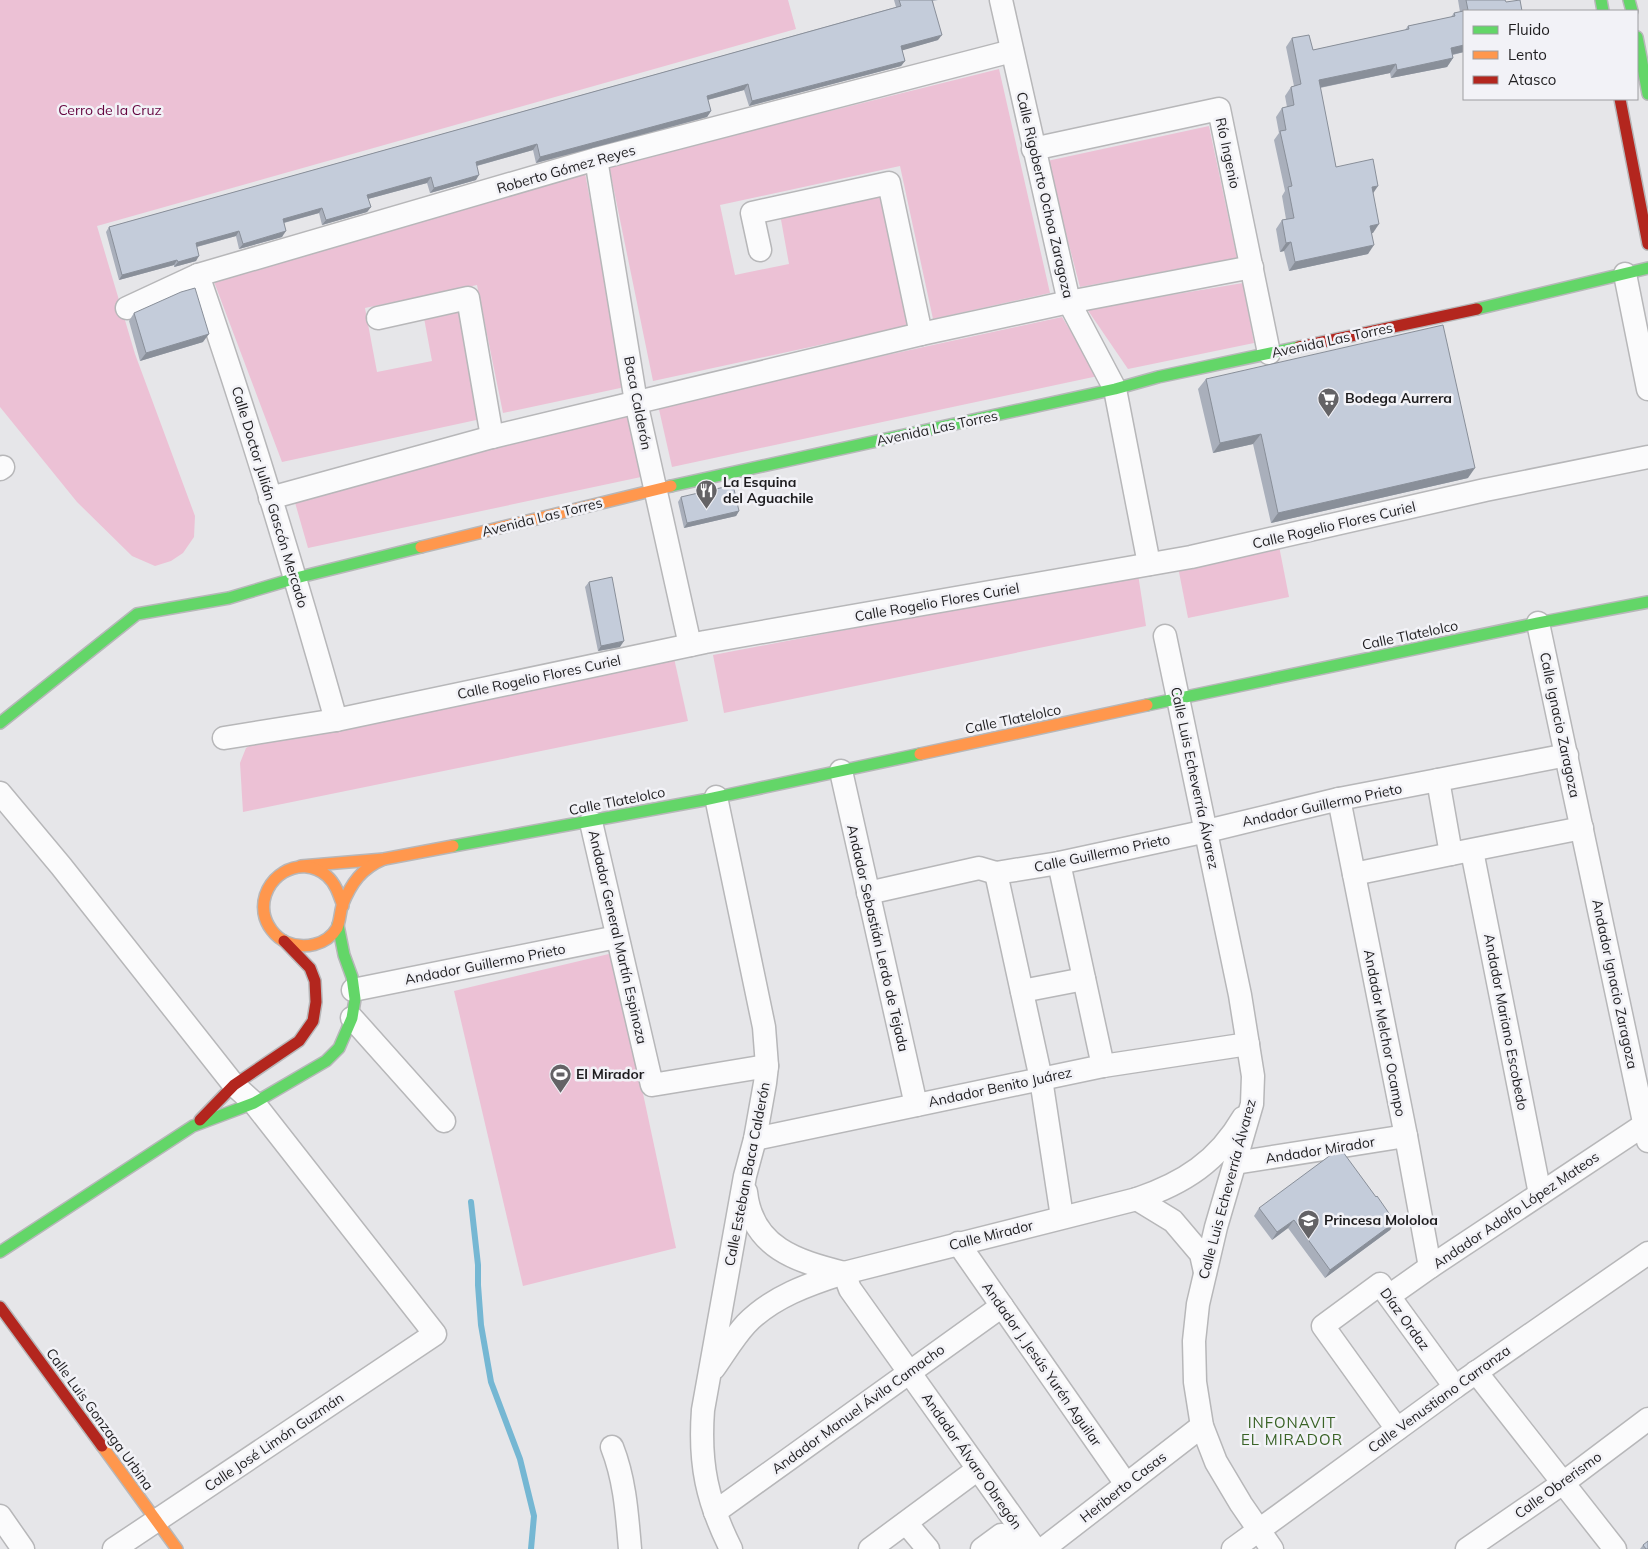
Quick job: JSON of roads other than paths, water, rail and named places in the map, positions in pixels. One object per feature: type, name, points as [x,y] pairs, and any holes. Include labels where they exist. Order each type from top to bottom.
[{"type":"street","name":"Calle Rigoberto Ochoa Zaragoza","points":[[1001,0],[1033,149],[1069,302],[1115,389],[1150,564]]},
{"type":"street","points":[[1638,42],[1648,94]]},
{"type":"street","name":"Roberto Gómez Reyes","points":[[127,308],[198,275],[596,160],[1012,51]]},
{"type":"street","points":[[1620,100],[1648,244]]},
{"type":"street","name":"Río Ingenio","points":[[1033,149],[1219,109],[1269,354]]},
{"type":"street","name":"Baca Calderón","points":[[596,160],[636,402],[690,645]]},
{"type":"street","points":[[760,250],[752,213],[890,183],[921,334]]},
{"type":"street","points":[[270,498],[492,437],[921,334],[1069,302],[1252,266]]},
{"type":"street","name":"Avenida Las Torres","points":[[0,722],[137,614],[229,598],[296,578],[656,489],[1115,389],[1158,377],[1468,311],[1648,268]]},
{"type":"street","points":[[1625,274],[1648,389]]},
{"type":"street","name":"Calle Doctor Julián Gascón Mercado","points":[[198,275],[296,578],[336,720]]},
{"type":"street","points":[[378,318],[468,298],[492,437]]},
{"type":"street","name":"Calle Rogelio Flores Curiel","points":[[224,738],[336,720],[690,645],[1191,557],[1486,490],[1648,457]]},
{"type":"street","name":"Calle Tlatelolco","points":[[284,941],[266,923],[263,910],[264,897],[269,886],[277,876],[288,869],[301,866],[384,859],[716,798],[1179,698],[1648,602]]},
{"type":"street","name":"Calle Ignacio Zaragoza","points":[[1538,623],[1582,828]]},
{"type":"street","name":"Calle Luis Echeverría Álvarez","points":[[1165,636],[1240,995],[1253,1076],[1252,1104],[1205,1272],[1198,1304],[1194,1341],[1195,1382],[1202,1426],[1216,1462],[1272,1549]]},
{"type":"street","points":[[1462,852],[1438,780],[1567,755]]},
{"type":"street","name":"Andador Sebastián Lerdo de Tejada","points":[[841,771],[916,1105]]},
{"type":"street","name":"Andador Guillermo Prieto","points":[[1207,831],[1339,799],[1438,780]]},
{"type":"street","points":[[0,793],[61,866],[234,1085],[254,1103]]},
{"type":"street","name":"Calle Esteban Baca Calderón","points":[[716,798],[764,1027],[767,1066],[755,1139],[744,1176],[703,1410],[701,1438],[709,1497],[731,1549]]},
{"type":"street","name":"Andador Melchor Ocampo","points":[[1339,799],[1430,1267]]},
{"type":"street","name":"Andador General Martín Espinoza","points":[[592,822],[652,1085],[767,1066]]},
{"type":"street","points":[[1354,874],[1582,828]]},
{"type":"street","name":"Andador Ignacio Zaragoza","points":[[1582,828],[1646,1133]]},
{"type":"street","name":"Calle Guillermo Prieto","points":[[996,873],[1059,862],[1207,831]]},
{"type":"street","name":"Andador Mariano Escobedo","points":[[1462,852],[1540,1194]]},
{"type":"street","name":"Calle Tlatelolco","points":[[343,906],[358,877],[365,869],[384,859]]},
{"type":"street","points":[[1059,862],[1103,1066]]},
{"type":"street","points":[[0,1252],[194,1126],[254,1103],[326,1061],[339,1048],[352,1018],[355,999],[352,977],[344,955],[338,925],[343,906],[341,893],[335,882],[325,873],[314,868],[301,866]]},
{"type":"street","points":[[868,893],[979,868],[996,873],[1041,1079],[1062,1217]]},
{"type":"street","points":[[284,941],[294,945],[314,944],[324,940],[338,925]]},
{"type":"street","name":"Andador Guillermo Prieto","points":[[354,990],[617,937]]},
{"type":"street","points":[[194,1126],[234,1085],[299,1040],[312,1021],[316,1002],[315,981],[310,968],[284,941]]},
{"type":"street","points":[[1022,991],[1084,979]]},
{"type":"street","points":[[352,1018],[444,1121]]},
{"type":"street","name":"Andador Benito Juárez","points":[[755,1139],[1103,1066],[1248,1044]]},
{"type":"street","name":"Calle José Limón Guzmán","points":[[114,1549],[435,1334],[254,1103]]},
{"type":"street","name":"Calle Mirador","points":[[710,1376],[746,1324],[765,1307],[792,1292],[844,1273],[1137,1199],[1159,1191],[1201,1168],[1235,1132],[1252,1104]]},
{"type":"street","name":"Andador Adolfo López Mateos","points":[[1389,1296],[1540,1194],[1646,1133]]},
{"type":"street","name":"Andador Mirador","points":[[1235,1163],[1406,1136]]},
{"type":"street","name":"Calle Mirador","points":[[744,1176],[752,1219],[764,1237],[783,1252],[810,1264],[844,1273]]},
{"type":"street","points":[[1137,1199],[1150,1205],[1173,1221],[1201,1254],[1205,1272]]},
{"type":"street","name":"Andador J. Jesús Yurén Aguilar","points":[[958,1244],[1126,1484]]},
{"type":"street","name":"Calle Venustiano Carranza","points":[[1233,1549],[1454,1387],[1648,1254]]},
{"type":"street","name":"Andador Álvaro Obregón","points":[[844,1273],[850,1289],[1035,1549]]},
{"type":"street","name":"Díaz Ordaz","points":[[1397,1429],[1323,1326],[1380,1284],[1454,1387]]},
{"type":"street","name":"Andador Manuel Ávila Camacho","points":[[715,1512],[1002,1306]]},
{"type":"street","name":"Calle Luis Gonzaga Urbina","points":[[0,1307],[177,1549]]},
{"type":"street","points":[[1476,1372],[1615,1549]]},
{"type":"street","name":"Calle Obrerismo","points":[[1467,1549],[1562,1483],[1648,1419]]},
{"type":"street","name":"Heriberto Casas","points":[[1043,1549],[1202,1426]]},
{"type":"street","points":[[612,1447],[620,1467],[624,1487],[630,1549]]},
{"type":"street","points":[[870,1549],[978,1469]]},
{"type":"street","points":[[0,1516],[23,1549]]},
{"type":"street","points":[[906,1523],[928,1549]]},
{"type":"street","points":[[982,1549],[1001,1535],[1011,1549]]},
{"type":"waterway","points":[[471,1202],[478,1265],[481,1325],[491,1382],[520,1459],[534,1516],[531,1549]]},
{"type":"place","name":"Bodega Aurrera","points":[[1329,417]]},
{"type":"place","name":"La Esquina del Aguachile","points":[[707,509]]},
{"type":"place","name":"El Mirador","points":[[560,1093]]},
{"type":"place","name":"Princesa Mololoa","points":[[1308,1239]]},
{"type":"district","name":"INFONAVIT EL MIRADOR","points":[[1292,1430]]},
{"type":"park label","name":"Cerro de la Cruz","points":[[110,110]]}]
